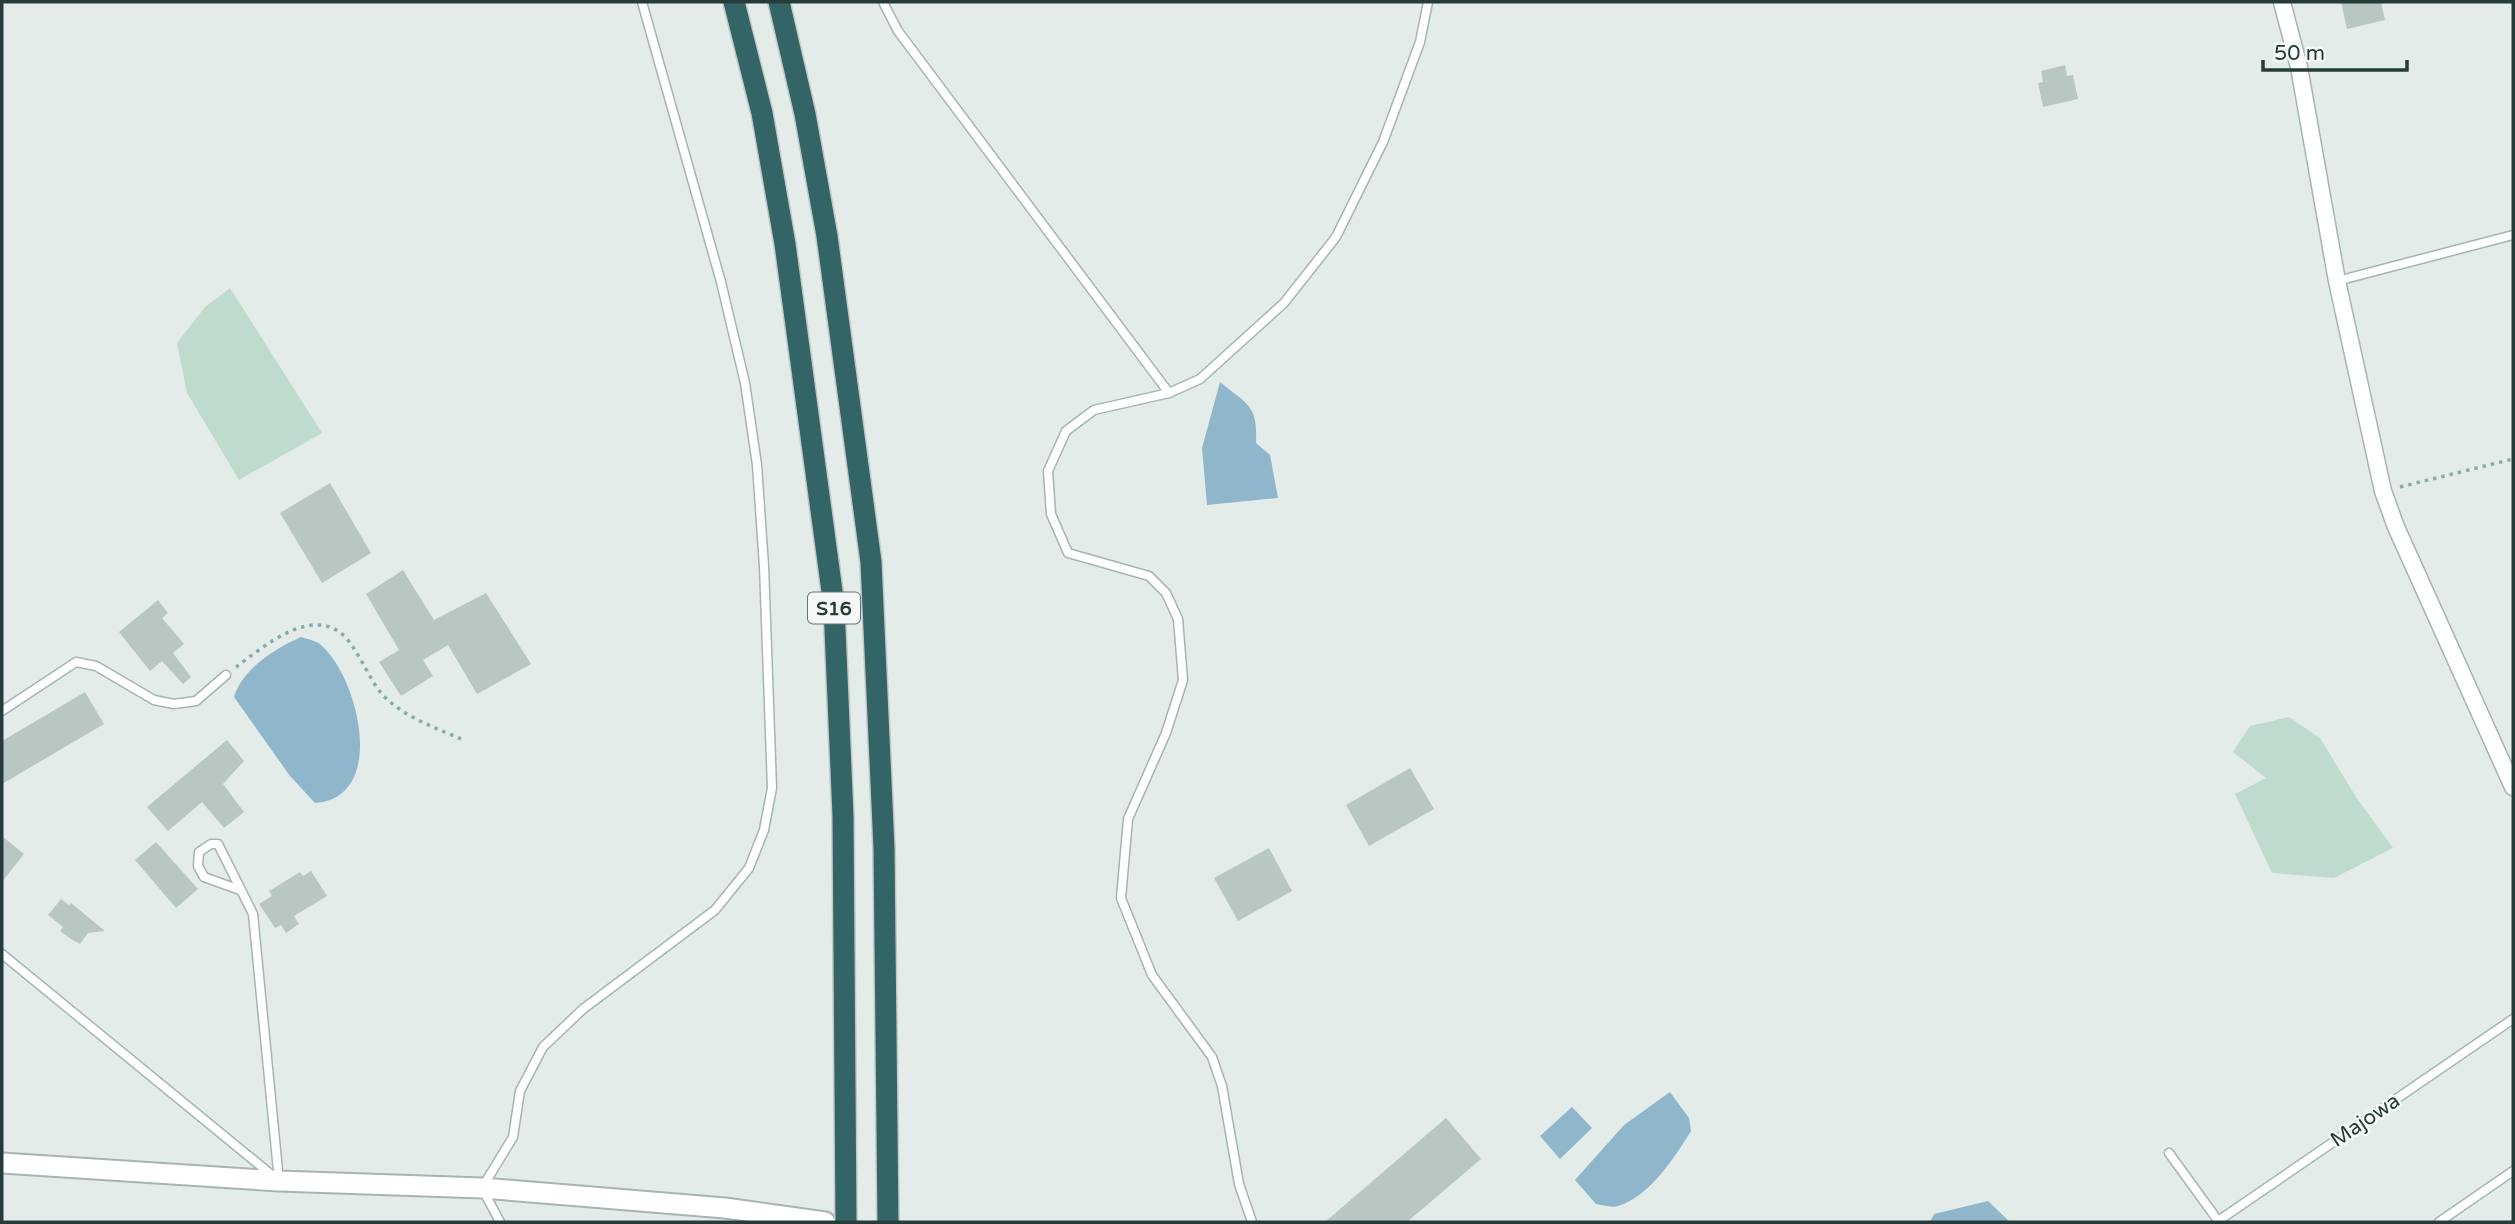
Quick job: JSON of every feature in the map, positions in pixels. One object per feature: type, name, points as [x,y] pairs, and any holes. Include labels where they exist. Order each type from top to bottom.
[{"type":"highway","name":"S16","points":[[734,2],[762,113],[785,244],[834,606],[843,816],[846,1222]]},
{"type":"highway","name":"S16","points":[[779,2],[805,114],[827,236],[871,562],[884,848],[888,1222]]},
{"type":"street","points":[[2282,2],[2299,67],[2337,281],[2384,491],[2396,527],[2513,787]]},
{"type":"street","points":[[2,1163],[279,1181],[482,1188],[712,1206],[818,1221]]},
{"type":"lane","points":[[500,1222],[482,1188],[513,1137],[520,1091],[543,1047],[583,1009],[715,910],[749,868],[764,830],[772,788],[764,566],[757,465],[745,383],[721,282],[642,2]]},
{"type":"lane","points":[[883,2],[898,31],[1168,393]]},
{"type":"lane","points":[[1252,1222],[1239,1184],[1222,1086],[1212,1057],[1192,1026],[1170,1004],[1152,975],[1121,898],[1128,819],[1166,733],[1182,680],[1178,619],[1167,593],[1149,576],[1069,553],[1051,514],[1048,471],[1066,431],[1094,410],[1168,393],[1200,379],[1284,303],[1336,237],[1383,142],[1420,42],[1428,2]]},
{"type":"lane","points":[[2337,281],[2513,235]]},
{"type":"lane","points":[[2,711],[76,662],[96,666],[154,700],[174,704],[196,701],[226,675]]},
{"type":"lane","points":[[240,890],[204,877],[198,866],[199,852],[211,844],[218,844],[253,914],[279,1181]]},
{"type":"lane","points":[[2,954],[279,1181]]},
{"type":"lane","name":"Majowa","points":[[2169,1153],[2218,1222],[2513,1020]]},
{"type":"lane","points":[[2439,1222],[2513,1171]]},
{"type":"path","points":[[2384,491],[2513,459]]},
{"type":"path","points":[[226,675],[279,634],[319,625],[345,636],[387,700],[414,719],[461,739]]},
{"type":"green space","points":[[230,288],[322,433],[239,480],[187,393],[177,343],[205,307]]},
{"type":"green space","points":[[2289,717],[2320,738],[2356,797],[2393,848],[2334,878],[2272,873],[2235,794],[2266,778],[2233,752],[2250,726]]},
{"type":"water","points":[[1220,382],[1244,401],[1253,413],[1256,443],[1270,455],[1278,498],[1207,505],[1202,448]]},
{"type":"water","points":[[301,637],[319,644],[335,661],[355,708],[360,734],[359,760],[352,781],[338,796],[315,803],[290,776],[234,697],[244,677],[252,669],[271,653]]},
{"type":"water","points":[[1670,1092],[1689,1118],[1691,1131],[1685,1141],[1660,1175],[1640,1194],[1618,1206],[1596,1204],[1575,1180],[1624,1125]]},
{"type":"water","points":[[1572,1107],[1592,1128],[1560,1159],[1540,1136]]},
{"type":"water","points":[[1988,1201],[2010,1222],[1930,1222],[1934,1214]]},
{"type":"building","points":[[2341,2],[2381,2],[2385,20],[2347,29]]},
{"type":"building","points":[[2065,65],[2067,76],[2073,75],[2078,99],[2043,107],[2038,83],[2043,82],[2041,71]]},
{"type":"building","points":[[330,483],[371,553],[322,583],[280,513]]},
{"type":"building","points":[[403,570],[434,620],[486,593],[531,664],[477,694],[448,645],[423,660],[433,676],[401,696],[379,662],[399,650],[366,594]]},
{"type":"building","points":[[158,600],[168,613],[162,618],[184,644],[173,653],[191,677],[183,684],[162,661],[150,671],[119,632]]},
{"type":"building","points":[[85,692],[104,724],[2,784],[2,741]]},
{"type":"building","points":[[227,740],[244,761],[223,784],[244,812],[224,828],[202,802],[168,831],[147,807]]},
{"type":"building","points":[[1410,768],[1434,809],[1369,846],[1346,805]]},
{"type":"building","points":[[2,836],[24,854],[2,882]]},
{"type":"building","points":[[156,842],[198,889],[176,908],[135,860]]},
{"type":"building","points":[[1269,848],[1292,891],[1238,921],[1214,878]]},
{"type":"building","points":[[311,871],[327,896],[294,916],[299,924],[286,933],[281,925],[275,928],[259,904],[272,896],[269,891],[300,872],[303,876]]},
{"type":"building","points":[[61,899],[69,905],[71,903],[105,931],[88,933],[80,944],[60,931],[63,927],[48,915]]},
{"type":"building","points":[[1446,1118],[1481,1159],[1407,1222],[1325,1222]]}]
